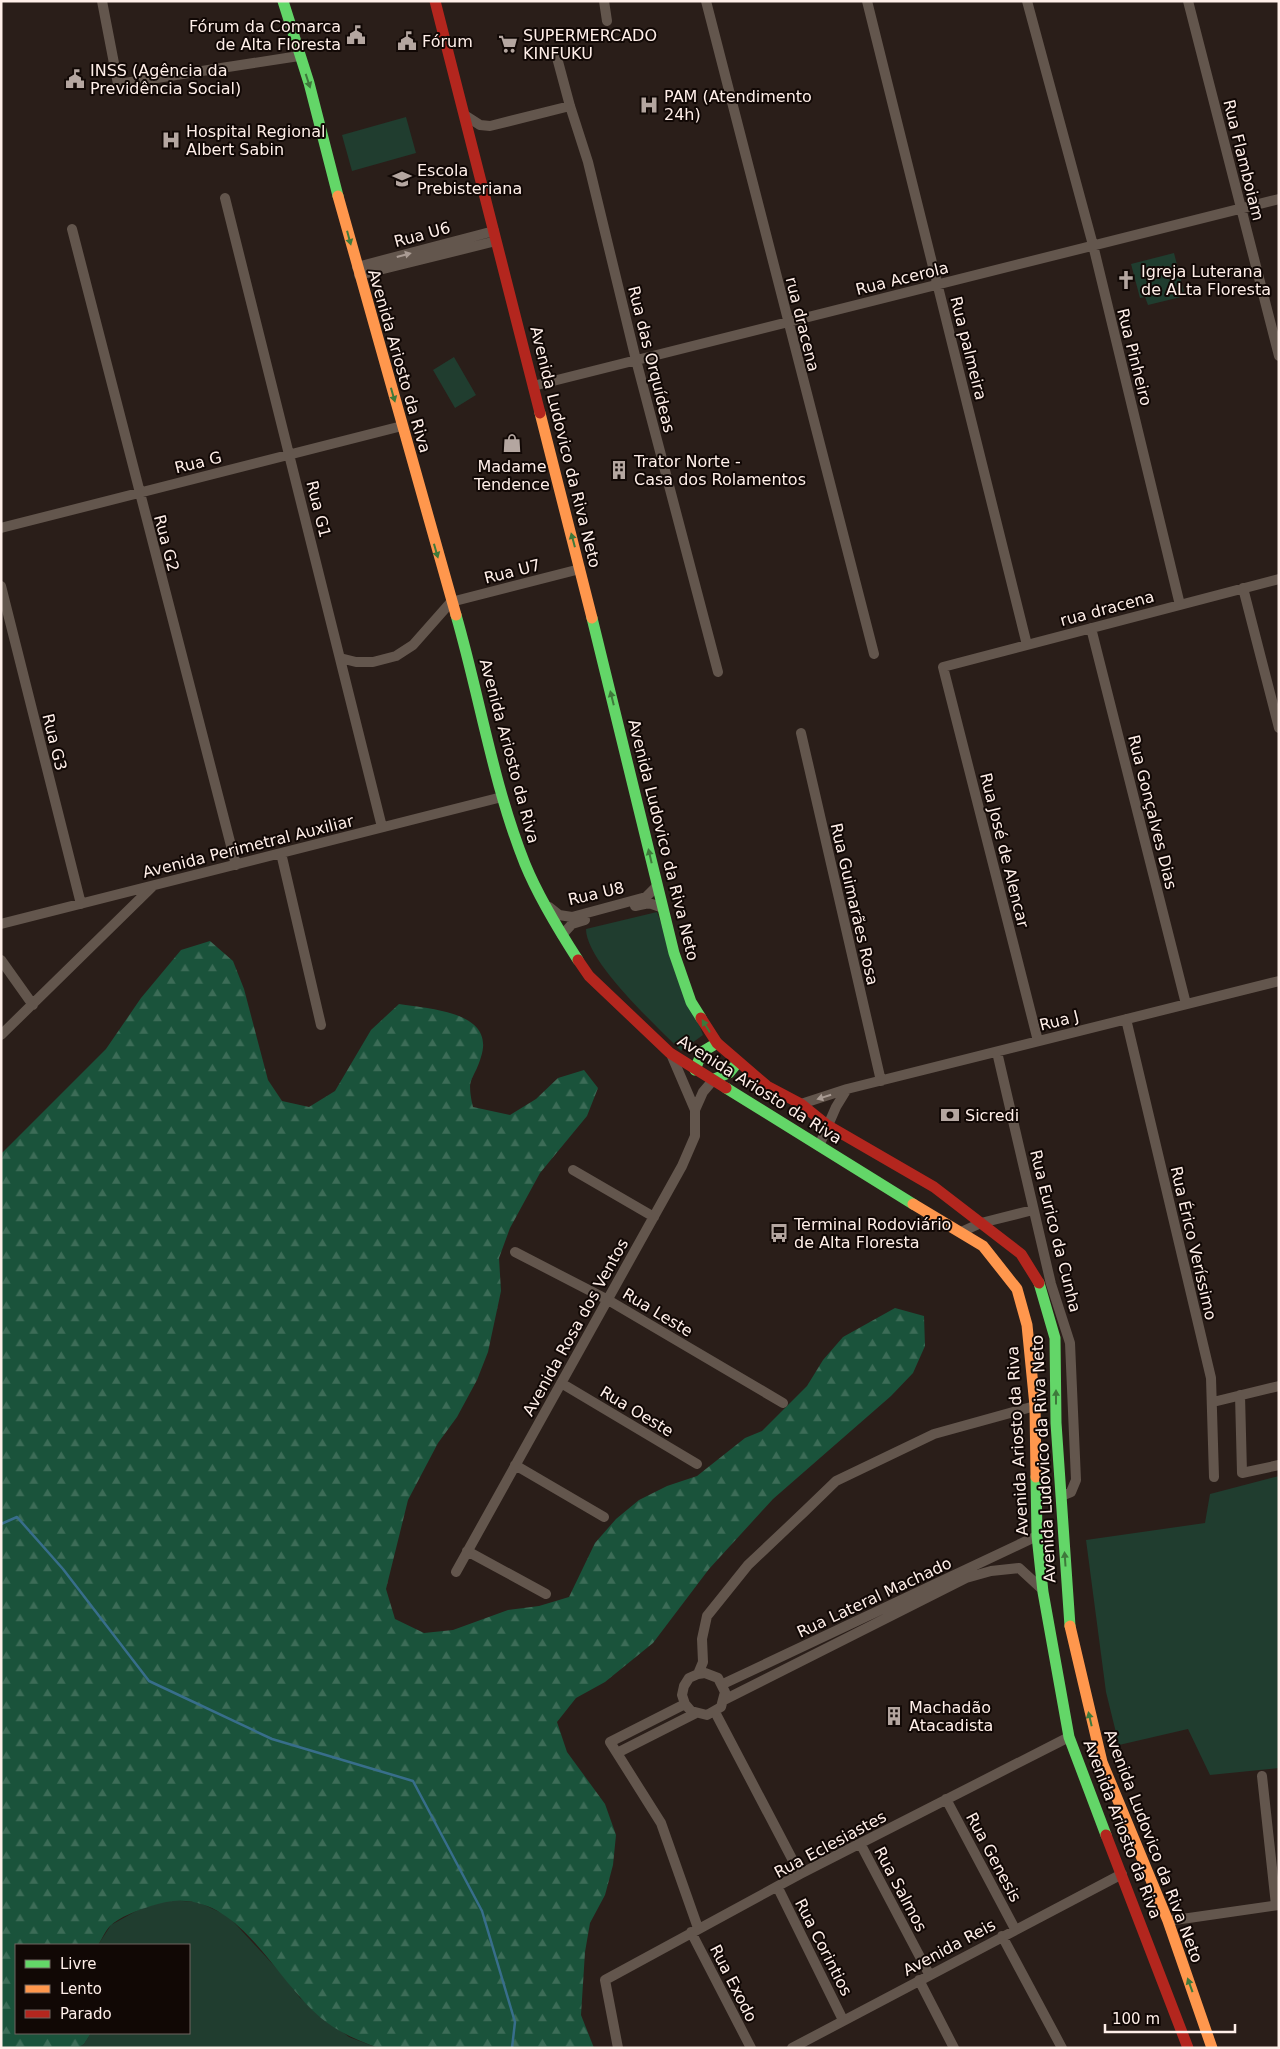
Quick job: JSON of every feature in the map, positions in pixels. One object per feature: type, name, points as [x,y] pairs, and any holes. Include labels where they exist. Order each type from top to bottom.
[{"type":"street","points":[[102,1],[118,84],[299,56]]},
{"type":"street","name":"Avenida Ariosto da Riva","points":[[283,1],[309,83],[358,271],[450,602],[464,646],[502,797],[525,864],[562,935],[589,976],[670,1053],[695,1070],[714,1079],[788,1128],[983,1246],[1000,1265],[1017,1289],[1027,1325],[1034,1406],[1037,1536],[1043,1590],[1069,1737],[1145,1930],[1188,2048]]},
{"type":"street","name":"Avenida Ludovico da Riva Neto","points":[[435,1],[466,116],[580,569],[674,953],[691,1002],[717,1043],[767,1086],[801,1104],[827,1125],[934,1187],[1021,1254],[1045,1284],[1055,1338],[1056,1423],[1071,1635],[1093,1733],[1116,1799],[1168,1921],[1211,2045]]},
{"type":"street","points":[[604,1],[607,21]]},
{"type":"street","name":"rua dracena","points":[[706,1],[787,322],[874,654]]},
{"type":"street","name":"Rua palmeira","points":[[867,1],[1027,645]]},
{"type":"street","name":"Rua Pinheiro","points":[[1027,1],[1093,246],[1180,605]]},
{"type":"street","name":"Rua Flamboiam","points":[[1188,1],[1279,356]]},
{"type":"street","name":"Rua das Orquídeas","points":[[556,54],[588,162],[636,360],[718,672]]},
{"type":"street","points":[[466,116],[480,124],[490,126],[570,106]]},
{"type":"street","name":"Rua G1","points":[[225,198],[382,827]]},
{"type":"street","name":"Rua Acerola","points":[[533,386],[1279,199]]},
{"type":"street","name":"Rua G2","points":[[72,228],[138,493],[236,865]]},
{"type":"street","name":"Rua U6","points":[[358,271],[495,236]]},
{"type":"street","name":"Rua G","points":[[1,528],[402,426]]},
{"type":"street","name":"Rua U7","points":[[450,602],[580,569]]},
{"type":"street","name":"rua dracena","points":[[943,667],[1279,579]]},
{"type":"street","name":"Rua G3","points":[[1,586],[81,904]]},
{"type":"street","points":[[1243,588],[1279,728]]},
{"type":"street","points":[[340,658],[356,662],[373,662],[396,656],[413,645],[450,602]]},
{"type":"street","name":"Rua Gonçalves Dias","points":[[1092,628],[1186,1004]]},
{"type":"street","name":"Rua José de Alencar","points":[[943,667],[1038,1041]]},
{"type":"street","name":"Rua Guimarães Rosa","points":[[801,734],[880,1081]]},
{"type":"street","name":"Avenida Perimetral Auxiliar","points":[[1,924],[502,797]]},
{"type":"street","points":[[281,853],[321,1025]]},
{"type":"street","points":[[1,1035],[154,885]]},
{"type":"street","name":"Rua U8","points":[[543,901],[554,912],[572,920],[646,897],[657,886]]},
{"type":"street","name":"Rua U8","points":[[609,910],[644,904],[663,908]]},
{"type":"street","name":"Rua U8","points":[[562,935],[572,920]]},
{"type":"street","points":[[1,960],[33,1005]]},
{"type":"street","points":[[1277,981],[1279,992]]},
{"type":"street","name":"Rua J","points":[[801,1104],[847,1089],[1277,981]]},
{"type":"street","name":"Rua Érico Veríssimo","points":[[1126,1019],[1211,1378],[1214,1477]]},
{"type":"street","points":[[703,1092],[695,1070],[702,1052],[717,1043]]},
{"type":"street","name":"Rua Eurico da Cunha","points":[[997,1052],[1033,1210],[1045,1284],[1070,1343],[1076,1480],[1071,1492],[1061,1496]]},
{"type":"street","points":[[670,1053],[695,1110]]},
{"type":"street","points":[[714,1079],[728,1074],[738,1062]]},
{"type":"street","name":"Avenida Rosa dos Ventos","points":[[456,1572],[682,1166],[695,1136],[695,1110],[703,1092],[714,1079]]},
{"type":"street","points":[[819,1146],[827,1125],[847,1089]]},
{"type":"street","points":[[573,1170],[654,1217]]},
{"type":"street","points":[[961,1232],[981,1223],[1033,1210]]},
{"type":"street","name":"Rua Leste","points":[[515,1252],[608,1300],[783,1403]]},
{"type":"street","name":"Rua Oeste","points":[[561,1383],[697,1464]]},
{"type":"street","points":[[1213,1402],[1279,1386]]},
{"type":"street","points":[[1240,1395],[1242,1473],[1279,1465]]},
{"type":"street","points":[[698,1674],[703,1662],[702,1639],[707,1616],[748,1565],[836,1481],[934,1434],[1034,1406]]},
{"type":"street","points":[[1056,1423],[1074,1420]]},
{"type":"street","points":[[515,1465],[604,1517]]},
{"type":"street","points":[[1036,1497],[1052,1500],[1061,1496]]},
{"type":"street","name":"Rua Lateral Machado","points":[[723,1684],[1037,1536]]},
{"type":"street","points":[[467,1551],[546,1594]]},
{"type":"street","points":[[724,1700],[723,1684],[712,1674],[698,1674],[689,1678],[684,1686],[682,1695],[685,1704],[696,1713],[707,1715],[715,1712],[724,1700],[966,1578],[991,1571],[1019,1568],[1043,1590]]},
{"type":"street","name":"Rua Exodo","points":[[685,1704],[610,1742],[661,1823],[694,1930],[751,2048]]},
{"type":"street","points":[[715,1712],[800,1874]]},
{"type":"street","points":[[617,1753],[696,1713]]},
{"type":"street","name":"Rua Eclesiastes","points":[[618,2048],[605,1980],[694,1930],[778,1888],[800,1874],[861,1845],[1069,1737]]},
{"type":"street","points":[[1168,1921],[1277,1905],[1262,1776]]},
{"type":"street","name":"Rua Genesis","points":[[946,1800],[1015,1929]]},
{"type":"street","name":"Rua Salmos","points":[[861,1845],[929,1974]]},
{"type":"street","name":"Avenida Reis","points":[[792,2048],[929,1974],[1122,1874]]},
{"type":"street","name":"Rua Corintios","points":[[778,1888],[843,2020]]},
{"type":"street","points":[[1002,1936],[1062,2048]]},
{"type":"street","points":[[919,1980],[954,2048]]},
{"type":"street","points":[[1193,2048],[1211,2045]]},
{"type":"green space","points":[[406,117],[416,153],[352,171],[342,135]]},
{"type":"green space","points":[[1174,253],[1185,296],[1148,305],[1145,297],[1140,298],[1131,264]]},
{"type":"green space","points":[[454,357],[476,395],[455,408],[433,370]]},
{"type":"green space","points":[[657,912],[703,1035],[681,1051],[640,1010],[610,976],[589,943],[586,929]]},
{"type":"green space","points":[[210,941],[233,961],[244,989],[268,1080],[282,1101],[309,1107],[335,1091],[371,1030],[399,1004],[457,1015],[469,1021],[479,1030],[483,1042],[481,1057],[470,1084],[473,1107],[510,1115],[536,1099],[558,1078],[584,1070],[598,1088],[587,1116],[540,1173],[510,1228],[499,1258],[501,1291],[488,1352],[477,1380],[457,1417],[438,1443],[408,1500],[386,1589],[395,1619],[424,1633],[453,1630],[508,1610],[539,1606],[569,1597],[595,1543],[616,1519],[639,1500],[667,1486],[697,1476],[745,1438],[762,1431],[807,1386],[823,1360],[843,1337],[895,1308],[924,1316],[925,1346],[913,1373],[891,1396],[773,1499],[709,1569],[653,1643],[605,1682],[576,1698],[557,1722],[567,1752],[605,1804],[616,1835],[613,1865],[605,1895],[590,1923],[585,1952],[581,2015],[594,2048],[378,2048],[348,2035],[321,2018],[302,2000],[248,1935],[228,1917],[205,1905],[180,1901],[151,1906],[124,1917],[110,1926],[99,1944],[15,1944],[15,2034],[90,2034],[84,2044],[78,2048],[1,2048],[1,1154],[106,1049],[141,998],[181,950]]},
{"type":"green space","points":[[1279,1476],[1279,1768],[1210,1775],[1188,1729],[1119,1745],[1106,1692],[1086,1540],[1205,1523],[1210,1494]]},
{"type":"green space","points":[[167,1900],[198,1902],[228,1916],[280,1972],[300,1998],[349,2037],[378,2048],[78,2048],[84,2044],[90,2034],[190,2034],[190,1944],[99,1944],[111,1925],[138,1910]]},
{"type":"waterway","points":[[1,1524],[17,1517],[63,1569],[149,1681],[272,1739],[413,1781],[482,1911],[515,2022],[512,2048]]},
{"type":"traffic: fast","points":[[283,1],[309,83],[338,196]]},
{"type":"traffic: fast","points":[[456,615],[495,772],[514,834],[536,889],[578,960]]},
{"type":"traffic: fast","points":[[592,618],[674,953],[691,1002],[701,1018]]},
{"type":"traffic: fast","points":[[695,1070],[702,1052],[717,1043]]},
{"type":"traffic: fast","points":[[714,1079],[729,1073],[738,1062]]},
{"type":"traffic: fast","points":[[726,1088],[913,1204]]},
{"type":"traffic: fast","points":[[1039,1283],[1055,1338],[1056,1423],[1070,1626]]},
{"type":"traffic: fast","points":[[1036,1477],[1037,1536],[1043,1592],[1069,1737],[1106,1835]]},
{"type":"traffic: slow","points":[[338,196],[456,615]]},
{"type":"traffic: slow","points":[[540,413],[592,618]]},
{"type":"traffic: slow","points":[[913,1204],[983,1246],[1017,1289],[1027,1325],[1035,1406],[1036,1477]]},
{"type":"traffic: slow","points":[[1070,1626],[1102,1762],[1168,1921],[1212,2048]]},
{"type":"traffic: jam","points":[[435,1],[540,413]]},
{"type":"traffic: jam","points":[[578,960],[589,976],[670,1053],[726,1088]]},
{"type":"traffic: jam","points":[[701,1018],[717,1043],[767,1086],[801,1104],[827,1125],[934,1187],[1021,1254],[1039,1283]]},
{"type":"traffic: jam","points":[[1106,1835],[1188,2048]]},
{"type":"place","name":"Fórum da Comarca de Alta Floresta","points":[[356,35]]},
{"type":"place","name":"Fórum","points":[[407,41]]},
{"type":"place","name":"SUPERMERCADO KINFUKU","points":[[508,44]]},
{"type":"place","name":"INSS (Agência da Previdência Social)","points":[[75,79]]},
{"type":"place","name":"PAM (Atendimento 24h)","points":[[649,105]]},
{"type":"place","name":"Hospital Regional Albert Sabin","points":[[171,140]]},
{"type":"place","name":"Escola Prebisteriana","points":[[402,179]]},
{"type":"place","name":"Igreja Luterana de ALta Floresta","points":[[1126,280]]},
{"type":"place","name":"Madame Tendence","points":[[512,443]]},
{"type":"place","name":"Trator Norte - Casa dos Rolamentos","points":[[619,470]]},
{"type":"place","name":"Sicredi","points":[[950,1115]]},
{"type":"place","name":"Terminal Rodoviário de Alta Floresta","points":[[779,1233]]},
{"type":"place","name":"Machadão Atacadista","points":[[894,1716]]}]
